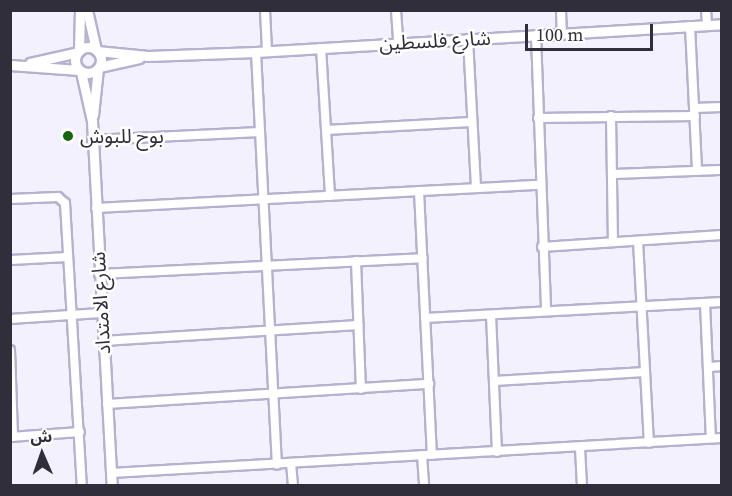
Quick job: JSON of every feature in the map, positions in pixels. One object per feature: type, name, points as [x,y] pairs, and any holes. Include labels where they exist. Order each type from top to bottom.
[{"type":"street","points":[[80,10],[78,51],[75,61],[80,71]]},
{"type":"street","points":[[13,65],[90,73],[99,67],[87,10]]},
{"type":"street","points":[[265,10],[267,51]]},
{"type":"street","points":[[396,10],[398,42]]},
{"type":"street","points":[[561,10],[562,33]]},
{"type":"street","points":[[706,10],[707,25]]},
{"type":"street","name":"شارع فلسطين","points":[[96,50],[148,56],[256,52],[722,24]]},
{"type":"street","points":[[690,26],[697,171]]},
{"type":"street","points":[[536,35],[546,311]]},
{"type":"street","points":[[468,39],[476,187]]},
{"type":"street","points":[[321,48],[330,196]]},
{"type":"street","points":[[13,65],[78,51],[96,50]]},
{"type":"street","points":[[256,52],[277,464]]},
{"type":"street","name":"شارع فلسطين","points":[[99,67],[148,56]]},
{"type":"street","name":"شارع الامتداد","points":[[99,67],[92,121],[92,140],[112,486]]},
{"type":"street","name":"شارع الامتداد","points":[[80,71],[92,121]]},
{"type":"street","points":[[538,118],[694,112],[722,107]]},
{"type":"street","points":[[611,116],[614,242]]},
{"type":"street","points":[[326,130],[471,122]]},
{"type":"street","points":[[92,140],[260,132]]},
{"type":"street","points":[[612,174],[722,170]]},
{"type":"street","points":[[96,208],[540,185]]},
{"type":"street","points":[[419,190],[432,455]]},
{"type":"street","points":[[10,199],[62,199],[74,315],[82,486]]},
{"type":"street","points":[[542,247],[722,235]]},
{"type":"street","points":[[638,241],[649,443]]},
{"type":"street","points":[[10,260],[68,257]]},
{"type":"street","points":[[99,274],[423,258]]},
{"type":"street","points":[[356,261],[361,388]]},
{"type":"street","points":[[425,318],[722,302]]},
{"type":"street","points":[[705,303],[710,367],[711,438]]},
{"type":"street","points":[[10,319],[101,313]]},
{"type":"street","points":[[491,315],[497,452]]},
{"type":"street","points":[[103,341],[359,326]]},
{"type":"street","points":[[10,350],[12,437],[80,432]]},
{"type":"street","points":[[710,367],[722,366]]},
{"type":"street","points":[[494,381],[645,372]]},
{"type":"street","points":[[107,404],[429,384]]},
{"type":"street","points":[[111,472],[580,448],[722,438]]},
{"type":"street","points":[[580,448],[582,486]]},
{"type":"street","points":[[423,455],[424,486]]},
{"type":"street","points":[[291,463],[293,486]]},
{"type":"place","name":"بوح للبوش","points":[[68,136]]}]
